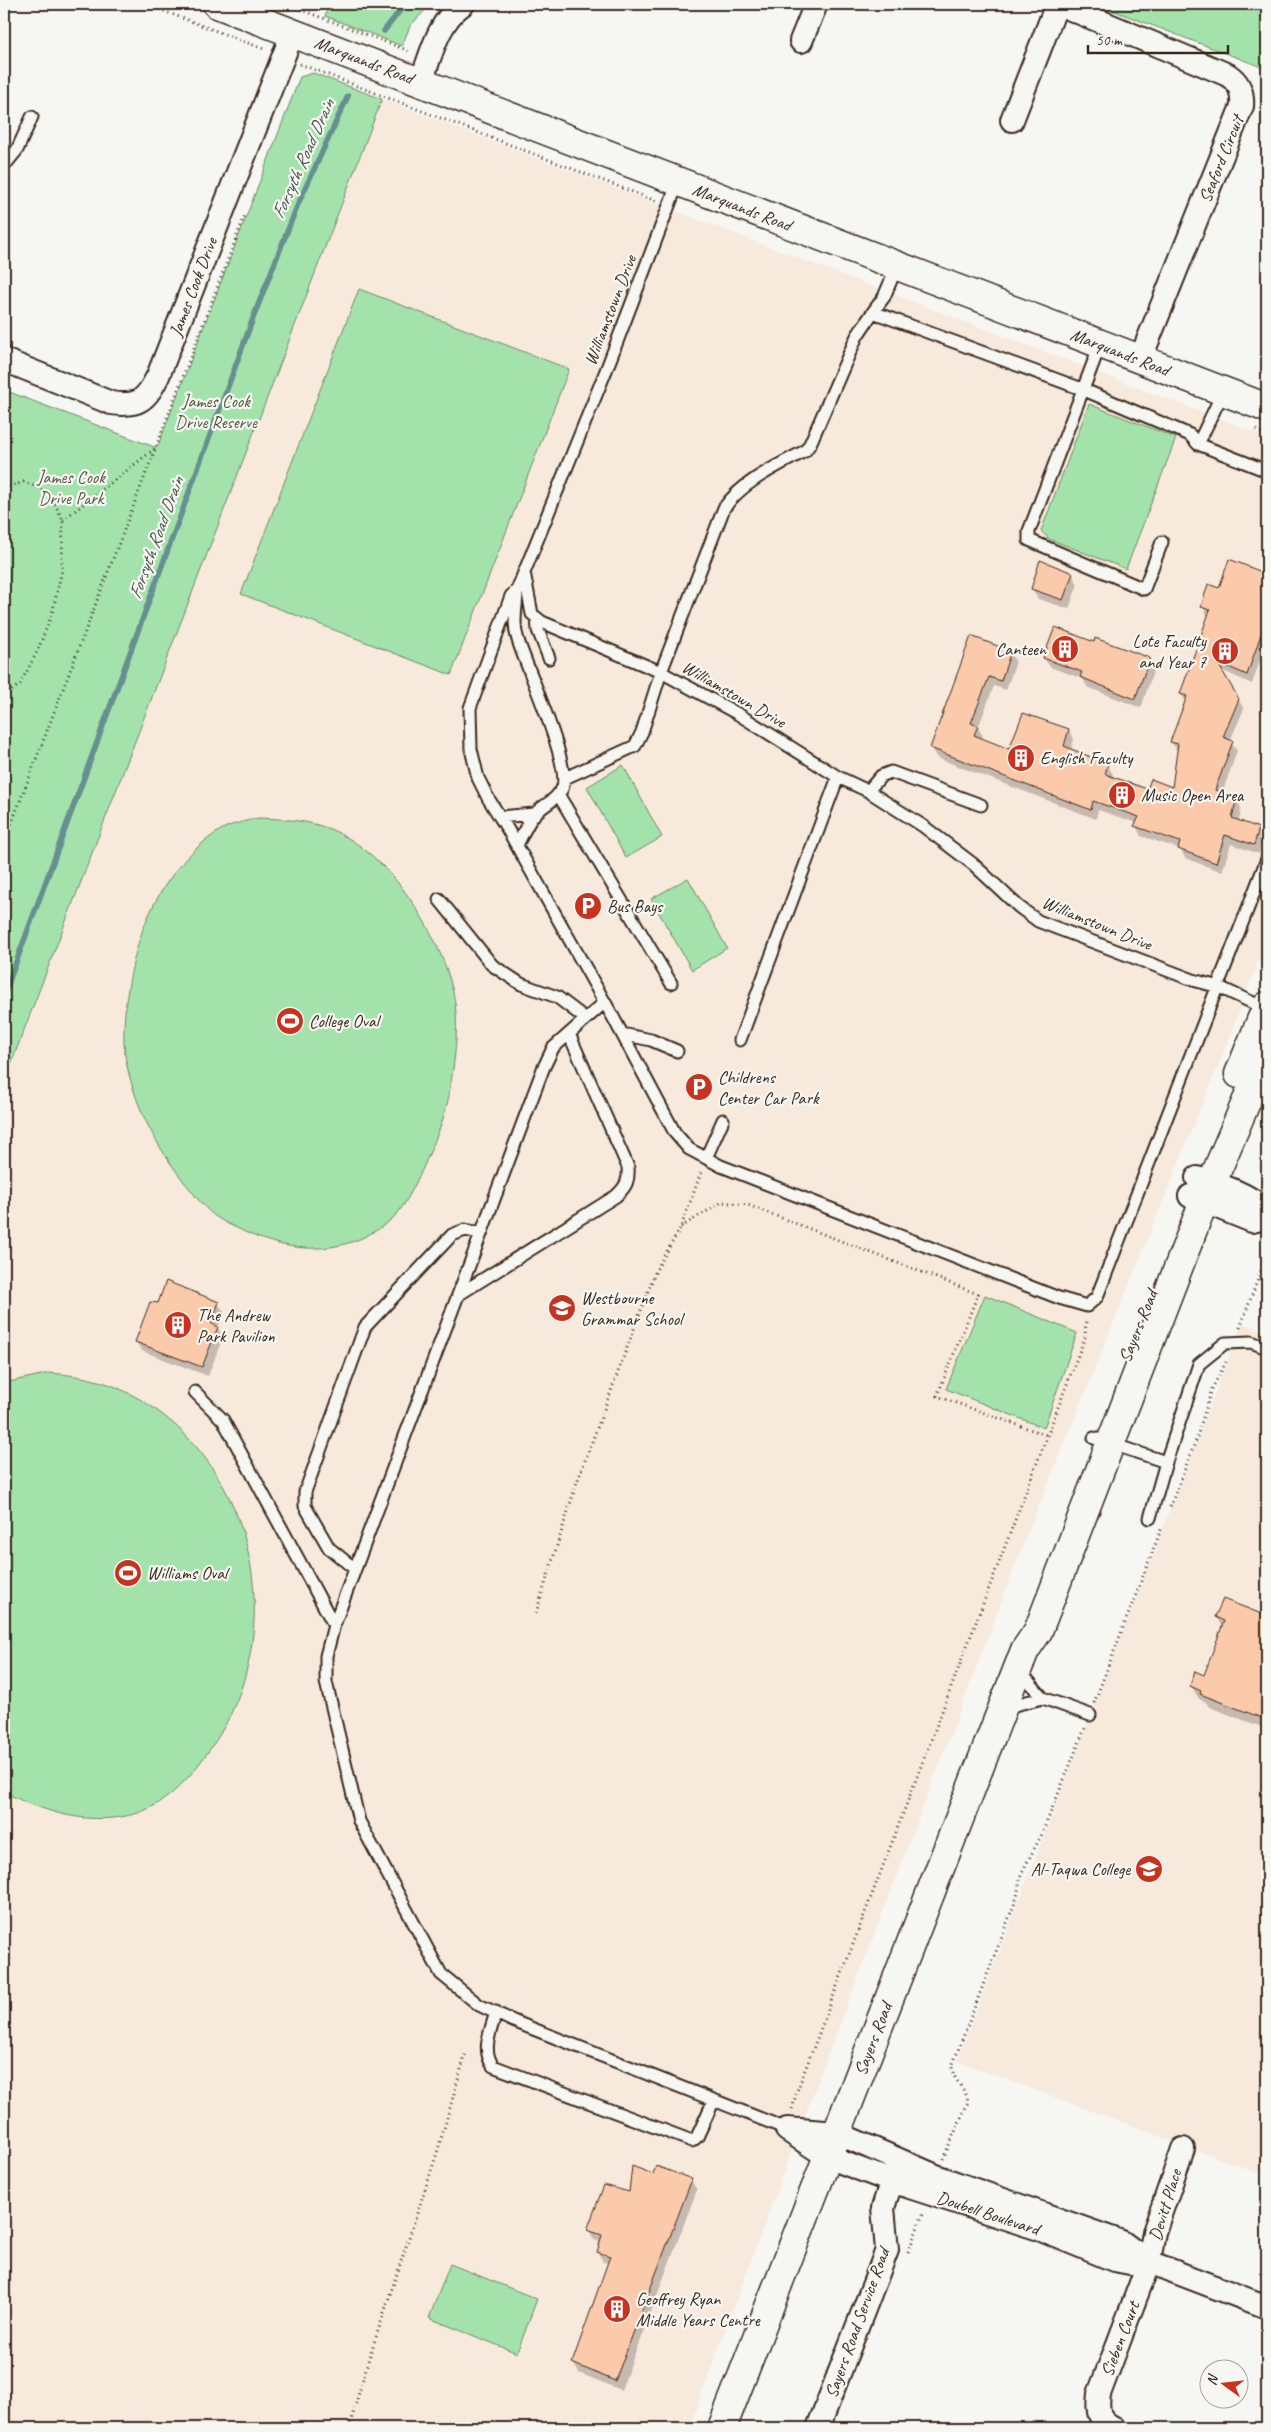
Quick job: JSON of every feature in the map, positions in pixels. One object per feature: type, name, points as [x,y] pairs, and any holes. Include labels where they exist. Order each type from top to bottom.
[{"type":"main road","name":"Marquands Road","points":[[217,4],[293,32],[425,71],[678,182],[1267,408]]},
{"type":"main road","name":"Sayers Road","points":[[722,2428],[1022,1660],[1038,1631],[1102,1441],[1201,1189],[1267,1008]]},
{"type":"main road","name":"Sayers Road","points":[[1201,1189],[1267,1053]]},
{"type":"street","points":[[425,71],[443,25],[450,15],[464,4]]},
{"type":"street","points":[[801,41],[816,4]]},
{"type":"street","points":[[1012,120],[1058,4]]},
{"type":"street","name":"Seaford Circuit","points":[[1058,4],[1228,75],[1238,84],[1242,95],[1242,106],[1140,360]]},
{"type":"street","name":"James Cook Drive","points":[[4,360],[111,402],[128,405],[139,402],[147,395],[158,376],[293,32]]},
{"type":"street","points":[[1201,1189],[1257,1202],[1267,1211]]},
{"type":"street","points":[[1201,1189],[1252,1221],[1267,1218]]},
{"type":"street","points":[[787,2129],[832,2145]]},
{"type":"street","name":"Doubell Boulevard","points":[[832,2145],[899,2158],[936,2176],[1042,2221],[1114,2260],[1130,2263],[1149,2262],[1267,2307]]},
{"type":"street","name":"Doubell Boulevard","points":[[832,2145],[891,2181],[1042,2221]]},
{"type":"street","name":"Devitt Place","points":[[1149,2262],[1154,2232],[1183,2148]]},
{"type":"street","name":"Sayers Road Service Road","points":[[818,2428],[887,2250],[883,2208],[899,2158]]},
{"type":"street","name":"Sieben Court","points":[[1107,2422],[1098,2409],[1099,2394],[1149,2262]]},
{"type":"lane","points":[[4,166],[16,150],[32,116]]},
{"type":"lane","name":"Williamstown Drive","points":[[678,182],[607,368],[517,590],[514,618],[517,639],[562,762],[565,778],[635,746],[642,732],[661,672],[738,714],[838,777],[868,790],[923,826],[973,864],[1019,907],[1038,921],[1193,980],[1219,987],[1267,1008]]},
{"type":"lane","points":[[524,572],[532,614],[542,622],[661,672],[724,508],[732,496],[805,451],[810,444],[857,336],[884,297],[897,266]]},
{"type":"lane","points":[[873,312],[1082,390],[1190,434],[1198,444],[1267,471]]},
{"type":"lane","points":[[1100,345],[1029,531],[1029,540],[1032,543],[1144,589],[1162,542]]},
{"type":"lane","points":[[1198,444],[1223,392]]},
{"type":"lane","points":[[517,590],[511,596],[470,708],[471,749],[478,778],[605,1002],[675,1133],[689,1149],[720,1166],[1059,1298],[1087,1306],[1097,1297],[1179,1082],[1219,987],[1267,859]]},
{"type":"lane","points":[[537,618],[538,630],[549,658]]},
{"type":"lane","points":[[868,790],[881,776],[891,772],[981,805]]},
{"type":"lane","points":[[740,1040],[838,777]]},
{"type":"lane","points":[[500,818],[534,814],[546,807],[562,788],[565,778]]},
{"type":"lane","points":[[558,794],[672,983]]},
{"type":"lane","points":[[517,845],[534,814]]},
{"type":"lane","points":[[439,899],[492,965],[521,984],[557,998],[586,1019]]},
{"type":"lane","points":[[605,1002],[553,1048],[543,1069],[334,1625],[326,1656],[326,1682],[360,1821],[441,1974],[479,2005],[787,2129]]},
{"type":"lane","points":[[458,1296],[616,1196],[629,1179],[628,1166],[569,1034]]},
{"type":"lane","points":[[622,1034],[651,1040],[677,1051]]},
{"type":"lane","points":[[706,1158],[723,1120]]},
{"type":"lane","points":[[355,1569],[329,1548],[305,1506],[304,1492],[365,1327],[452,1235],[465,1230],[481,1233]]},
{"type":"lane","points":[[1150,1518],[1166,1462],[1199,1364],[1225,1343],[1252,1342],[1267,1348]]},
{"type":"lane","points":[[195,1392],[223,1420],[334,1625]]},
{"type":"lane","points":[[1102,1441],[1166,1462]]},
{"type":"lane","points":[[1022,1660],[1043,1698]]},
{"type":"lane","points":[[1003,1708],[1043,1698],[1090,1714]]},
{"type":"lane","points":[[496,2012],[486,2046],[487,2057],[493,2066],[692,2141],[697,2137],[714,2100]]},
{"type":"path","points":[[286,4],[425,71]]},
{"type":"path","points":[[297,73],[300,64]]},
{"type":"path","points":[[4,843],[247,210]]},
{"type":"path","points":[[63,520],[157,447]]},
{"type":"path","points":[[4,488],[24,482],[37,487],[50,495],[63,520],[62,570],[52,614],[37,652],[20,684],[4,697]]},
{"type":"path","points":[[536,1614],[577,1482],[652,1280],[681,1227],[706,1158]]},
{"type":"path","points":[[681,1227],[722,1202],[748,1205],[978,1294],[937,1396],[1046,1435]]},
{"type":"path","points":[[787,2129],[797,2091],[1084,1337],[1087,1306]]},
{"type":"path","points":[[350,2428],[374,2339],[437,2153],[466,2052]]},
{"type":"shaded area","name":"Westbourne Grammar School","points":[[382,99],[1267,437],[1267,938],[1224,1051],[1027,1535],[797,2136],[689,2428],[4,2428],[4,1082]]},
{"type":"shaded area","name":"Al-Taqwa College","points":[[1242,1323],[1267,1332],[1267,2176],[957,2061]]},
{"type":"green space","points":[[329,4],[431,4],[410,26],[402,46],[325,16]]},
{"type":"green space","points":[[1096,4],[1267,4],[1267,69]]},
{"type":"green space","name":"James Cook Drive Reserve","points":[[313,73],[382,99],[4,1082],[4,390],[157,448],[300,77]]},
{"type":"green space","points":[[359,289],[569,369],[451,675],[241,594]]},
{"type":"green space","points":[[1089,404],[1176,438],[1126,569],[1049,539],[1041,531]]},
{"type":"green space","points":[[623,765],[662,837],[626,858],[587,787]]},
{"type":"green space","name":"College Oval","points":[[259,818],[295,820],[330,829],[352,840],[372,856],[409,897],[424,921],[437,945],[453,992],[456,1015],[456,1040],[448,1098],[440,1129],[416,1182],[399,1212],[387,1223],[370,1234],[336,1246],[299,1248],[281,1245],[245,1232],[213,1215],[185,1183],[157,1142],[137,1099],[127,1066],[124,1034],[130,978],[143,929],[156,900],[183,862],[206,840],[228,826]]},
{"type":"green space","points":[[688,878],[727,948],[692,970],[651,899]]},
{"type":"green space","points":[[985,1295],[1077,1333],[1044,1428],[946,1389]]},
{"type":"green space","name":"Williams Oval","points":[[50,1373],[100,1381],[116,1387],[163,1415],[201,1453],[229,1498],[247,1548],[254,1600],[250,1653],[235,1705],[208,1752],[178,1788],[149,1809],[121,1817],[103,1819],[69,1816],[52,1812],[4,1792],[4,1383]]},
{"type":"green space","points":[[450,2264],[537,2299],[517,2353],[429,2318]]},
{"type":"building","points":[[1229,559],[1267,574],[1267,589],[1262,603],[1267,605],[1267,617],[1247,675],[1217,662],[1239,699],[1223,737],[1233,741],[1215,790],[1237,797],[1232,818],[1259,828],[1254,845],[1225,835],[1216,863],[1178,849],[1180,842],[1134,826],[1139,817],[1093,801],[1091,810],[930,748],[971,636],[1011,651],[1001,681],[989,677],[971,723],[978,726],[974,735],[1009,749],[1023,713],[1069,729],[1064,746],[1108,764],[1105,774],[1147,789],[1151,779],[1172,787],[1178,744],[1170,742],[1187,696],[1180,694],[1210,610],[1201,607],[1208,584],[1219,588]]},
{"type":"building","points":[[1040,560],[1073,573],[1063,600],[1031,589]]},
{"type":"building","points":[[1055,627],[1094,642],[1095,638],[1150,658],[1135,699],[1080,677],[1082,672],[1043,658]]},
{"type":"building","name":"The Andrew Park Pavilion","points":[[166,1281],[219,1302],[211,1323],[218,1327],[202,1367],[135,1342],[150,1302],[158,1303]]},
{"type":"building","points":[[1223,1599],[1267,1616],[1267,1720],[1200,1694],[1201,1691],[1190,1686],[1195,1671],[1204,1675],[1224,1621],[1215,1617]]},
{"type":"building","name":"Geoffrey Ryan Middle Years Centre","points":[[632,2166],[653,2174],[656,2166],[692,2179],[615,2381],[572,2363],[610,2256],[597,2252],[602,2235],[587,2230],[604,2185],[629,2192]]},
{"type":"waterway","name":"Forsyth Road Drain","points":[[384,31],[405,4]]},
{"type":"waterway","name":"Forsyth Road Drain","points":[[1256,4],[1267,7]]},
{"type":"waterway","name":"Forsyth Road Drain","points":[[4,995],[255,313],[298,204],[348,96]]},
{"type":"place","name":"Canteen","points":[[1065,649]]},
{"type":"place","name":"Lote Faculty and Year 7","points":[[1225,651]]},
{"type":"place","name":"English Faculty","points":[[1021,758]]},
{"type":"place","name":"Music Open Area","points":[[1122,795]]},
{"type":"place","name":"Bus Bays","points":[[588,906]]},
{"type":"place","name":"College Oval","points":[[290,1021]]},
{"type":"place","name":"Childrens Center Car Park","points":[[699,1087]]},
{"type":"place","name":"Westbourne Grammar School","points":[[562,1308]]},
{"type":"place","name":"The Andrew Park Pavilion","points":[[178,1325]]},
{"type":"place","name":"Williams Oval","points":[[128,1573]]},
{"type":"place","name":"Al-Taqwa College","points":[[1149,1869]]},
{"type":"place","name":"Geoffrey Ryan Middle Years Centre","points":[[617,2309]]},
{"type":"park label","name":"James Cook Drive Park","points":[[71,487]]}]
